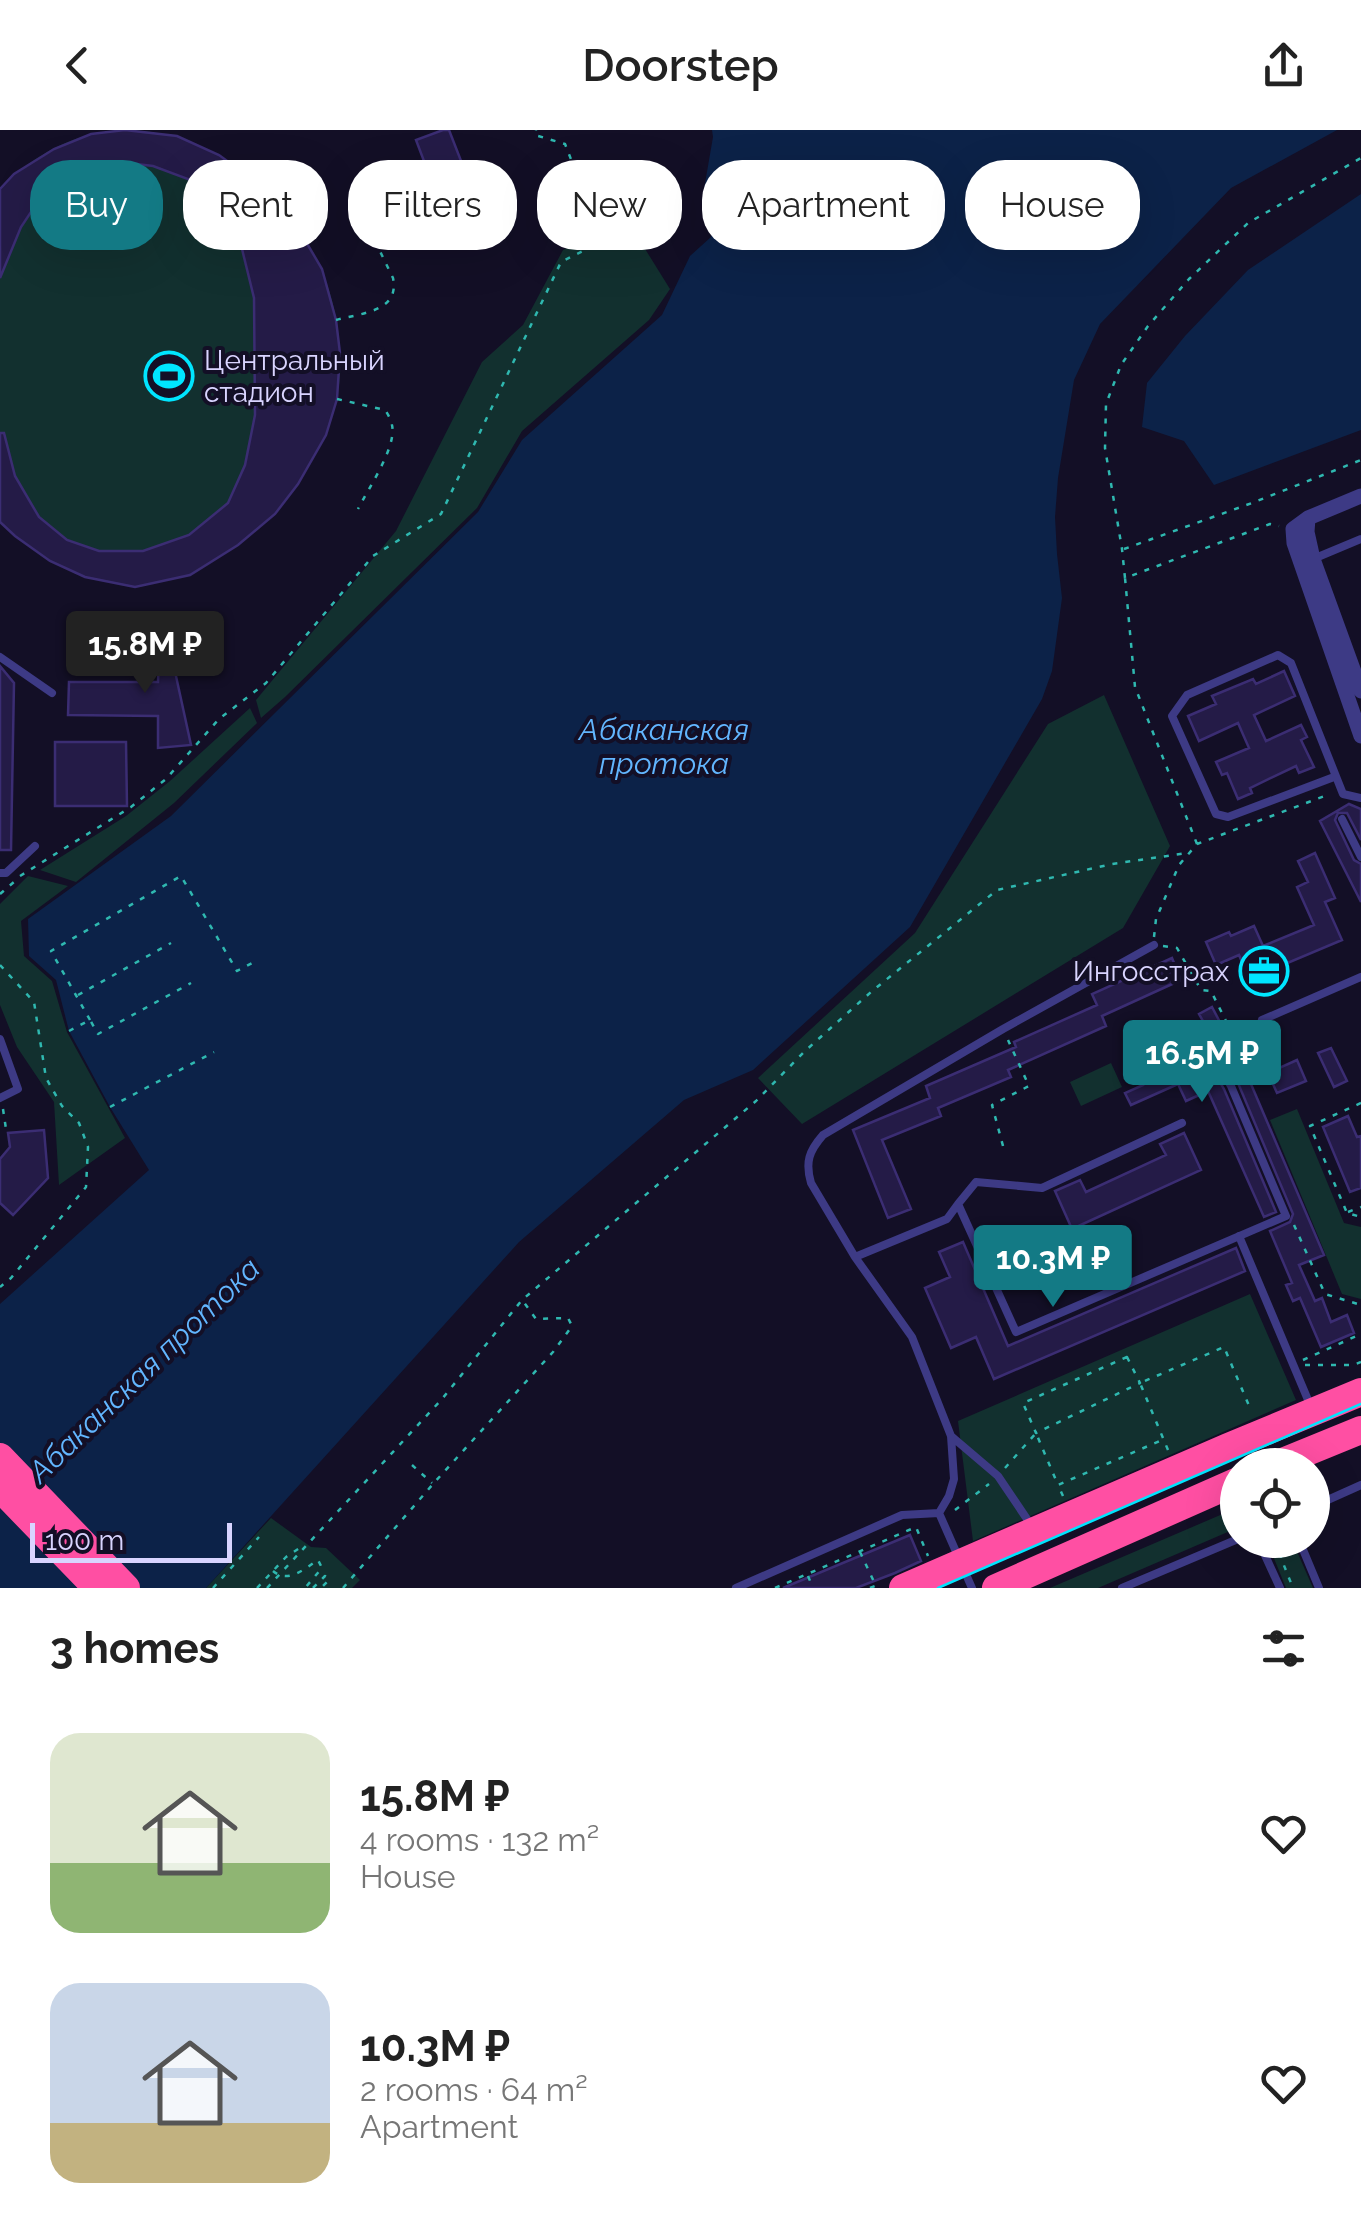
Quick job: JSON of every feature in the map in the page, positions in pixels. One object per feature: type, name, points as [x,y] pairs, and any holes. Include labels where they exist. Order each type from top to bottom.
[{"type":"highway","points":[[891,1584],[966,1576],[1034,1531],[1361,1392]]},
{"type":"highway","points":[[1317,1448],[1361,1430]]},
{"type":"highway","points":[[0,1457],[126,1588]]},
{"type":"highway","points":[[0,1488],[97,1588]]},
{"type":"highway","points":[[996,1588],[1220,1488]]},
{"type":"street","points":[[1361,496],[1308,518],[1293,529],[1294,543],[1361,736]]},
{"type":"street","points":[[1308,518],[1313,558],[1361,692]]},
{"type":"lane","points":[[1313,558],[1361,538]]},
{"type":"lane","points":[[1334,777],[1228,817],[1216,814],[1172,716],[1187,696],[1278,654],[1291,662],[1343,794],[1361,798]]},
{"type":"lane","points":[[0,657],[52,693]]},
{"type":"lane","points":[[1342,819],[1361,858]]},
{"type":"lane","points":[[0,873],[6,873],[35,846]]},
{"type":"lane","points":[[966,1576],[941,1517],[954,1480],[951,1436],[912,1338],[855,1257],[810,1183],[810,1150],[823,1135],[1154,945]]},
{"type":"lane","points":[[1262,1020],[1361,977]]},
{"type":"lane","points":[[958,1204],[1016,1332],[1286,1216],[1230,1086],[1198,1031],[1154,1054]]},
{"type":"lane","points":[[0,1038],[18,1089],[0,1098]]},
{"type":"lane","points":[[855,1257],[947,1219],[976,1182],[1042,1188],[1182,1124]]},
{"type":"lane","points":[[1239,1236],[1314,1412]]},
{"type":"lane","points":[[951,1436],[998,1476],[1034,1531]]},
{"type":"lane","points":[[1330,1499],[1361,1485]]},
{"type":"lane","points":[[736,1588],[902,1515],[941,1517]]},
{"type":"lane","points":[[1122,1588],[1220,1547]]},
{"type":"lane","points":[[1266,1558],[1280,1588]]},
{"type":"lane","points":[[1306,1558],[1319,1588]]},
{"type":"path","points":[[0,894],[22,874],[131,807],[166,779],[219,719],[266,683],[373,556],[441,514],[561,262],[604,240],[565,144],[535,136],[536,130]]},
{"type":"path","points":[[1197,844],[1135,687],[1122,550],[1105,448],[1106,404],[1121,365],[1148,326],[1189,279],[1248,223],[1361,158]]},
{"type":"path","points":[[336,320],[384,306],[392,298],[393,278],[379,250]]},
{"type":"path","points":[[337,398],[385,410],[392,422],[388,450],[358,509]]},
{"type":"path","points":[[1122,550],[1361,460]]},
{"type":"path","points":[[1125,578],[1270,524],[1293,529]]},
{"type":"path","points":[[1156,919],[1179,865],[1197,844],[1329,794],[1343,794]]},
{"type":"path","points":[[267,1588],[442,1399],[522,1300],[756,1101],[871,992],[997,890],[1112,864],[1187,853]]},
{"type":"path","points":[[191,984],[98,1034],[51,951],[181,876],[237,971],[258,960]]},
{"type":"path","points":[[76,996],[171,943]]},
{"type":"path","points":[[0,964],[34,1002],[46,1078],[62,1106],[79,1123],[88,1147],[86,1187],[0,1287]]},
{"type":"path","points":[[70,1031],[90,1020]]},
{"type":"path","points":[[1003,1030],[1029,1086],[992,1105],[1004,1146]]},
{"type":"path","points":[[110,1107],[214,1052]]},
{"type":"path","points":[[0,1098],[6,1129]]},
{"type":"path","points":[[1361,1104],[1310,1126],[1348,1212],[1361,1217]]},
{"type":"path","points":[[1348,1212],[1361,1207]]},
{"type":"path","points":[[343,1588],[572,1326],[568,1318],[536,1319],[522,1300]]},
{"type":"path","points":[[1293,1365],[1361,1334]]},
{"type":"path","points":[[941,1517],[998,1476],[1036,1433],[1224,1347],[1250,1408]]},
{"type":"path","points":[[1063,1496],[1023,1403],[1127,1357],[1168,1450]]},
{"type":"path","points":[[1293,1365],[1353,1366],[1361,1362]]},
{"type":"path","points":[[1058,1485],[1163,1439]]},
{"type":"path","points":[[412,1465],[433,1484]]},
{"type":"path","points":[[775,1588],[916,1527],[930,1562]]},
{"type":"path","points":[[212,1588],[260,1538]]},
{"type":"path","points":[[257,1588],[286,1557],[306,1544]]},
{"type":"path","points":[[860,1552],[891,1584]]},
{"type":"path","points":[[1281,1558],[1293,1588]]},
{"type":"path","points":[[272,1571],[290,1577],[318,1560],[322,1568],[305,1588]]},
{"type":"path","points":[[807,1574],[813,1588]]},
{"type":"path","points":[[314,1588],[325,1576],[329,1580],[322,1588]]},
{"type":"path","points":[[326,1583],[332,1588]]},
{"type":"path","points":[[870,1588],[891,1584]]},
{"type":"green space","name":"Центральный стадион","points":[[125,130],[170,136],[226,160],[183,160],[183,250],[311,250],[332,298],[340,352],[339,386],[331,419],[309,465],[283,503],[251,534],[208,563],[177,577],[135,587],[96,579],[66,567],[25,543],[0,522],[0,189],[30,163],[30,250],[163,250],[163,160],[35,160],[92,134]]},
{"type":"green space","points":[[563,250],[646,250],[670,289],[649,320],[522,431],[477,508],[261,718],[256,700],[396,531],[482,362],[523,325]]},
{"type":"green space","points":[[1104,695],[1170,846],[1123,928],[802,1124],[758,1078],[915,933],[1048,724]]},
{"type":"green space","points":[[250,708],[257,723],[174,803],[76,882],[40,870],[126,816]]},
{"type":"green space","points":[[28,876],[68,886],[21,921],[24,956],[52,981],[67,1032],[125,1138],[59,1185],[54,1102],[17,1047],[0,1005],[0,904]]},
{"type":"green space","points":[[1111,1063],[1122,1087],[1081,1106],[1070,1082]]},
{"type":"green space","points":[[1297,1109],[1344,1223],[1361,1227],[1361,1299],[1342,1294],[1270,1120]]},
{"type":"green space","points":[[1250,1294],[1296,1400],[973,1541],[958,1421]]},
{"type":"green space","points":[[1220,1515],[1220,1535],[1098,1588],[1050,1588]]},
{"type":"green space","points":[[271,1518],[311,1547],[326,1548],[360,1580],[352,1588],[206,1588]]},
{"type":"green space","points":[[1274,1558],[1300,1558],[1313,1588],[1286,1588]]},
{"type":"water","name":"Абаканская протока","points":[[712,130],[1337,130],[1231,188],[1100,324],[1074,380],[1058,478],[1055,517],[1062,598],[1052,671],[1042,699],[910,927],[753,1070],[684,1100],[519,1242],[206,1588],[0,1588],[0,1304],[149,1170],[69,1031],[56,980],[29,956],[28,919],[171,816],[478,512],[522,440],[662,315],[690,256],[702,245],[702,250],[945,250],[945,160],[709,160]]},
{"type":"water","points":[[1361,194],[1361,430],[1214,485],[1184,441],[1142,427],[1147,383],[1248,270]]},
{"type":"building","points":[[125,130],[177,136],[226,160],[183,160],[183,177],[163,170],[163,160],[36,160],[91,134]]},
{"type":"building","points":[[449,130],[461,160],[424,160],[416,140]]},
{"type":"building","points":[[30,164],[30,214],[0,278],[0,189]]},
{"type":"building","points":[[242,250],[311,250],[322,269],[336,320],[340,353],[337,399],[326,435],[298,484],[275,514],[238,545],[190,575],[135,587],[85,577],[50,561],[0,522],[0,433],[4,433],[15,476],[39,517],[67,540],[99,551],[143,551],[189,535],[228,503],[245,465],[255,415],[254,298]]},
{"type":"building","points":[[217,636],[221,654],[174,667],[191,745],[158,748],[158,716],[68,715],[69,682],[158,682],[159,656],[188,656],[185,645]]},
{"type":"building","points":[[0,666],[14,683],[11,850],[0,850]]},
{"type":"building","points":[[1284,671],[1295,696],[1254,715],[1266,741],[1301,725],[1307,737],[1301,740],[1314,767],[1299,773],[1296,766],[1250,788],[1252,793],[1238,799],[1227,773],[1222,775],[1216,762],[1249,748],[1238,723],[1199,741],[1188,716],[1216,704],[1212,696],[1253,679],[1256,684]]},
{"type":"building","points":[[55,742],[126,742],[127,806],[55,806]]},
{"type":"building","points":[[1349,804],[1361,809],[1361,840],[1347,813],[1338,813],[1335,820],[1354,860],[1361,864],[1361,902],[1320,821]]},
{"type":"building","points":[[1315,853],[1335,898],[1325,902],[1342,940],[1248,976],[1239,955],[1216,965],[1206,942],[1229,932],[1231,936],[1254,926],[1263,946],[1314,925],[1297,887],[1308,882],[1298,861]]},
{"type":"building","points":[[1172,958],[1181,980],[1102,1016],[1106,1026],[1008,1070],[1011,1077],[938,1108],[941,1116],[882,1140],[911,1209],[888,1218],[853,1130],[930,1098],[926,1086],[1016,1047],[1014,1042],[1097,1005],[1092,994]]},
{"type":"building","points":[[1212,1007],[1245,1070],[1324,1255],[1299,1265],[1315,1301],[1322,1298],[1331,1322],[1347,1315],[1354,1333],[1321,1347],[1300,1298],[1293,1301],[1286,1285],[1292,1283],[1270,1231],[1290,1222],[1293,1214],[1238,1083],[1199,1014]]},
{"type":"building","points":[[1196,1041],[1224,1089],[1276,1212],[1264,1217],[1208,1091],[1186,1101],[1178,1084],[1131,1105],[1125,1093],[1143,1085],[1132,1061],[1145,1055],[1153,1074],[1173,1065],[1168,1056]]},
{"type":"building","points":[[1331,1048],[1347,1081],[1334,1087],[1318,1053]]},
{"type":"building","points":[[1297,1060],[1306,1081],[1277,1093],[1268,1073]]},
{"type":"building","points":[[1348,1116],[1357,1137],[1361,1136],[1361,1188],[1350,1192],[1323,1127]]},
{"type":"building","points":[[44,1130],[48,1178],[13,1215],[0,1203],[0,1159],[10,1147],[8,1133]]},
{"type":"building","points":[[1184,1133],[1201,1170],[1072,1229],[1055,1191],[1080,1180],[1086,1192],[1166,1155],[1160,1144]]},
{"type":"building","points":[[963,1242],[1008,1346],[1236,1248],[1245,1271],[994,1379],[976,1337],[951,1348],[925,1288],[950,1277],[939,1252]]},
{"type":"building","points":[[910,1535],[921,1561],[895,1573],[856,1588],[783,1588]]},
{"type":"tram line","points":[[938,1588],[1361,1404]]},
{"type":"place","name":"Центральный стадион","points":[[169,376]]},
{"type":"place","name":"Ингосстрах","points":[[1264,971]]}]
